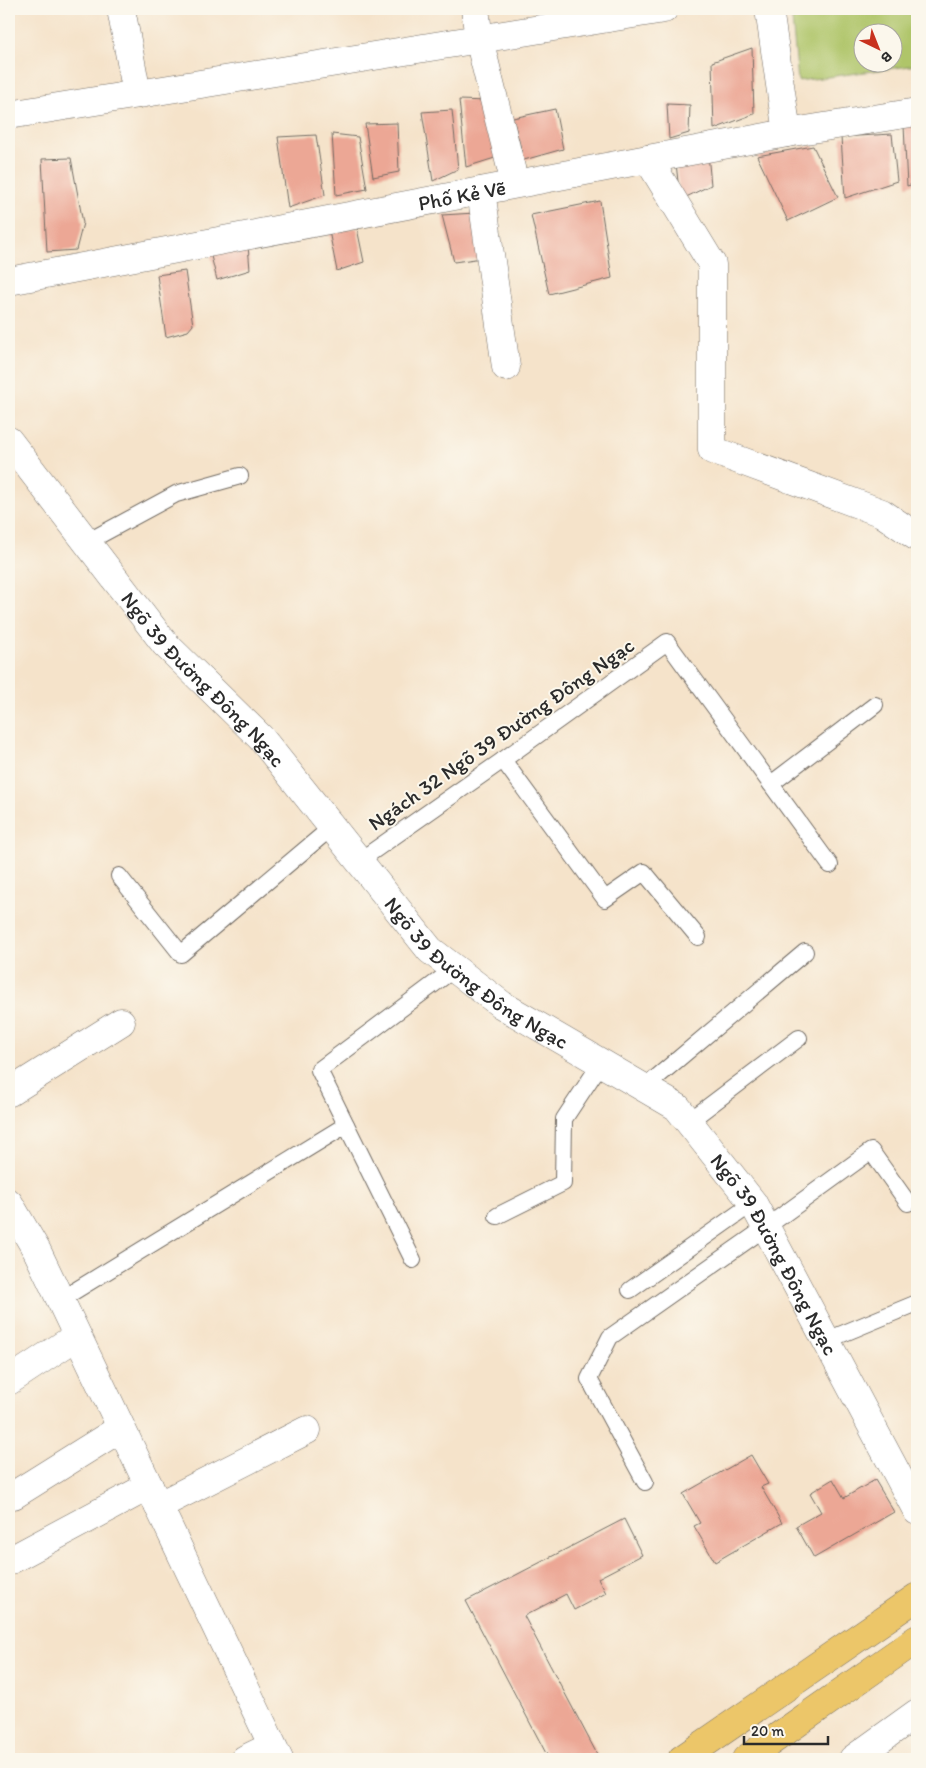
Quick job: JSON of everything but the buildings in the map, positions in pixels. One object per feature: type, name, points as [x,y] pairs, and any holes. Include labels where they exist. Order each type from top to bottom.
[{"type":"main road","points":[[682,1759],[917,1597]]},
{"type":"main road","points":[[746,1759],[917,1639]]},
{"type":"street","points":[[121,9],[137,94]]},
{"type":"street","points":[[475,9],[479,39],[515,184]]},
{"type":"street","points":[[9,115],[664,9]]},
{"type":"street","points":[[769,9],[787,133]]},
{"type":"street","name":"Phố Kẻ Vẽ","points":[[9,281],[648,158],[917,112]]},
{"type":"street","points":[[648,158],[712,264],[712,450],[882,513],[917,537]]},
{"type":"street","points":[[481,191],[506,367]]},
{"type":"street","name":"Ngõ 39 Đường Đông Ngạc","points":[[9,441],[165,644],[261,738],[430,950],[502,1005],[677,1107],[753,1204],[917,1511]]},
{"type":"street","points":[[9,1090],[10,1092],[121,1022]]},
{"type":"street","points":[[9,1203],[37,1251],[276,1752],[245,1759]]},
{"type":"street","points":[[9,1381],[77,1336]]},
{"type":"street","points":[[14,1495],[121,1428]]},
{"type":"street","points":[[9,1561],[306,1430]]},
{"type":"street","points":[[853,1759],[917,1713]]},
{"type":"lane","points":[[87,542],[176,494],[240,476]]},
{"type":"lane","name":"Ngách 32 Ngõ 39 Đường Đông Ngạc","points":[[359,861],[667,642],[771,784]]},
{"type":"lane","points":[[830,864],[771,784],[875,705]]},
{"type":"lane","points":[[503,760],[605,899],[644,872],[698,937]]},
{"type":"lane","points":[[119,876],[181,954],[332,827]]},
{"type":"lane","points":[[644,1088],[804,952]]},
{"type":"lane","points":[[413,1260],[319,1070],[454,969]]},
{"type":"lane","points":[[688,1122],[799,1038]]},
{"type":"lane","points":[[497,1216],[563,1183],[564,1119],[601,1063]]},
{"type":"lane","points":[[60,1300],[346,1125]]},
{"type":"lane","points":[[645,1482],[589,1379],[610,1337],[766,1228],[871,1151],[908,1203]]},
{"type":"lane","points":[[630,1290],[753,1204]]},
{"type":"lane","points":[[825,1341],[917,1303]]},
{"type":"green space","points":[[791,9],[917,9],[917,65],[904,67],[904,22],[854,22],[854,72],[865,72],[798,81]]}]
